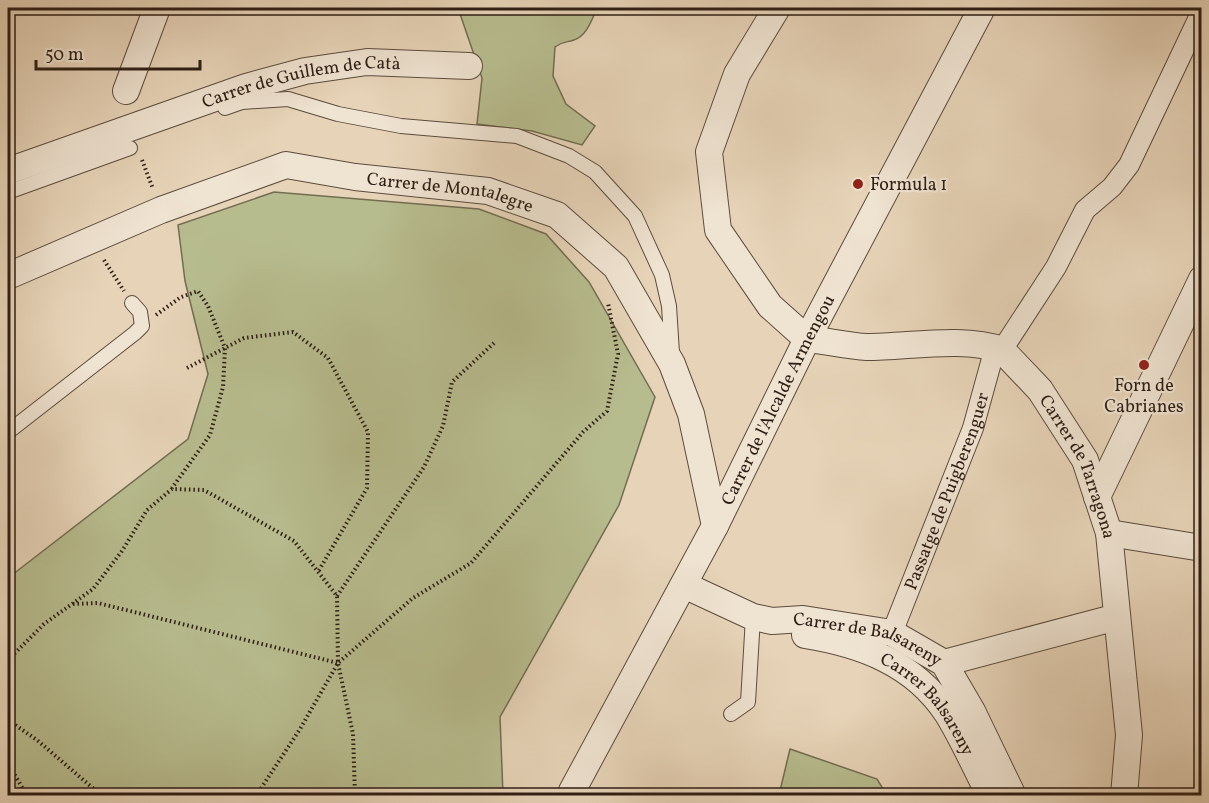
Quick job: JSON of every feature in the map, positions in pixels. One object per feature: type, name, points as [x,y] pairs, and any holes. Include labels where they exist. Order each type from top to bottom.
[{"type":"street","points":[[126,91],[157,8]]},
{"type":"street","points":[[777,8],[737,74],[709,152],[718,230],[770,306],[807,339],[866,347],[952,343],[999,349]]},
{"type":"street","name":"Carrer de l'Alcalde Armengou","points":[[572,791],[715,526],[807,339],[982,8]]},
{"type":"street","name":"Passatge de Puigberenguer","points":[[892,633],[973,428],[999,349],[1056,267],[1085,210],[1112,187],[1129,165],[1202,11]]},
{"type":"street","name":"Carrer de Guillem de Catà","points":[[8,171],[136,136],[246,87],[305,71],[367,62],[469,66]]},
{"type":"street","name":"Carrer de Montalegre","points":[[8,276],[160,210],[286,165],[355,177],[488,191],[557,215],[616,267],[672,364],[692,414],[715,526]]},
{"type":"street","points":[[1097,497],[1202,279]]},
{"type":"street","name":"Carrer de Tarragona","points":[[999,349],[1040,390],[1085,460],[1109,533],[1129,735],[1124,795]]},
{"type":"street","points":[[1109,533],[1202,548]]},
{"type":"street","name":"Carrer de Balsareny","points":[[684,585],[762,619],[803,619],[892,633],[944,663],[972,711],[1013,795]]},
{"type":"street","points":[[944,663],[1117,617]]},
{"type":"street","name":"Carrer Balsareny","points":[[762,619],[796,634],[824,638],[881,656],[917,680],[946,712],[990,795]]},
{"type":"lane","points":[[8,192],[136,136],[242,102],[288,99],[338,114],[401,126],[517,136],[569,156],[595,172],[635,216],[662,275],[669,306],[672,364]]},
{"type":"lane","points":[[8,432],[142,326],[140,312],[129,299]]},
{"type":"lane","points":[[731,714],[748,702],[762,619]]},
{"type":"path","points":[[136,136],[147,151],[140,153],[160,210]]},
{"type":"path","points":[[105,262],[129,299]]},
{"type":"path","points":[[8,660],[44,624],[93,589],[122,551],[147,510],[172,489],[210,435],[223,387],[225,348],[208,306],[198,291],[181,297],[142,326]]},
{"type":"path","points":[[256,795],[300,729],[338,663],[413,598],[471,563],[584,432],[607,411],[618,354],[608,299]]},
{"type":"path","points":[[187,369],[244,338],[293,332],[328,358],[368,432],[367,488],[318,572]]},
{"type":"path","points":[[355,795],[353,734],[338,663],[337,596],[424,467],[443,426],[452,382],[494,343]]},
{"type":"path","points":[[172,489],[204,490],[294,541],[337,596]]},
{"type":"path","points":[[71,604],[98,603],[338,663]]},
{"type":"path","points":[[8,720],[37,740],[102,795]]},
{"type":"path","points":[[8,763],[27,795]]},
{"type":"green space","points":[[458,8],[597,8],[588,27],[579,38],[555,47],[553,76],[566,104],[595,126],[582,145],[532,131],[477,124],[482,78]]},
{"type":"green space","points":[[274,192],[479,209],[546,234],[589,282],[655,397],[619,505],[500,717],[503,795],[8,795],[8,578],[188,439],[208,374],[185,281],[178,225]]},
{"type":"green space","points":[[790,749],[877,779],[887,795],[779,795]]},
{"type":"place","name":"Formula 1","points":[[858,184]]},
{"type":"place","name":"Forn de Cabrianes","points":[[1144,365]]}]
